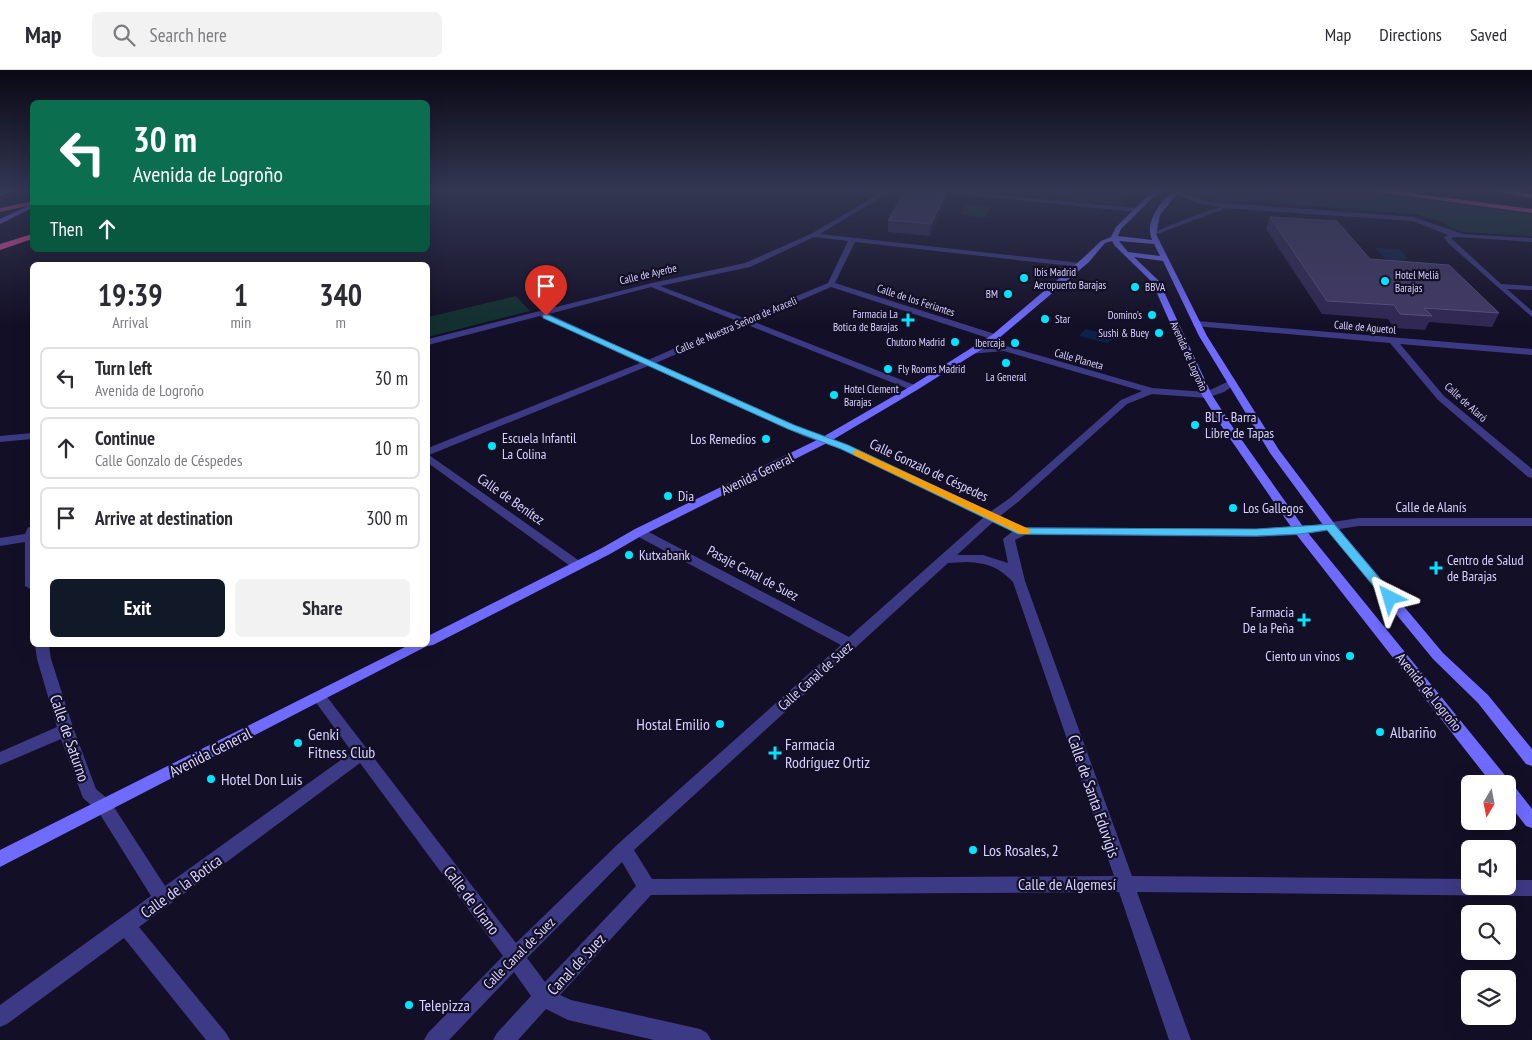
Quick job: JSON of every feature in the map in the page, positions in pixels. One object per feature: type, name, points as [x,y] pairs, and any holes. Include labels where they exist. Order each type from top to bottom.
[{"type":"highway","points":[[0,247],[30,237]]},
{"type":"main road","name":"Avenida de Logroño","points":[[1153,235],[1196,324],[1274,451],[1330,526],[1438,656],[1483,699],[1532,760]]},
{"type":"main road","name":"Avenida de Logroño","points":[[1114,238],[1126,253],[1155,281],[1207,395],[1229,430],[1300,531],[1495,775]]},
{"type":"main road","points":[[1114,238],[1155,242]]},
{"type":"main road","name":"Avenida General","points":[[430,641],[639,532],[825,440],[914,388],[995,337],[1080,265],[1103,242],[1114,238]]},
{"type":"main road","points":[[1126,253],[1164,259]]},
{"type":"main road","name":"Avenida General","points":[[0,859],[417,647]]},
{"type":"main road","points":[[1516,801],[1532,821]]},
{"type":"street","name":"Calle de Ayerbe","points":[[430,341],[652,285],[747,265],[812,235]]},
{"type":"street","points":[[815,235],[1080,265]]},
{"type":"street","points":[[1456,235],[1447,237],[1450,242],[1532,315]]},
{"type":"street","points":[[1461,235],[1532,240]]},
{"type":"street","points":[[831,284],[852,240]]},
{"type":"street","name":"Calle de Nuestra Señora de Araceli","points":[[430,451],[647,363],[831,284]]},
{"type":"street","name":"Calle de los Feriantes","points":[[831,284],[995,337]]},
{"type":"street","points":[[652,285],[914,388]]},
{"type":"street","points":[[1501,286],[1532,288]]},
{"type":"street","name":"Calle Gonzalo de Céspedes","points":[[541,313],[647,363],[825,440],[1022,531],[1256,533],[1300,531]]},
{"type":"street","name":"Calle de Aguetol","points":[[1196,324],[1532,352]]},
{"type":"street","points":[[995,337],[996,343],[1000,348]]},
{"type":"street","name":"Calle de Alaró","points":[[1392,340],[1441,398],[1532,475]]},
{"type":"street","name":"Calle Planeta","points":[[972,352],[988,348],[1000,348],[1151,391]]},
{"type":"street","name":"Calle Canal de Suez","points":[[435,1040],[515,957],[624,849],[992,516],[1014,500],[1124,402],[1151,391],[1207,395],[1221,390],[1232,383]]},
{"type":"street","points":[[0,439],[30,436]]},
{"type":"street","name":"Calle de Benítez","points":[[430,459],[577,565]]},
{"type":"street","name":"Calle de Alanís","points":[[1330,526],[1359,522],[1532,522]]},
{"type":"street","points":[[1300,531],[1330,526]]},
{"type":"street","name":"Calle de Santa Eduvigis","points":[[1022,531],[1009,539],[1019,581],[1180,1040]]},
{"type":"street","name":"Pasaje Canal de Suez","points":[[639,532],[851,644]]},
{"type":"street","points":[[0,542],[30,535]]},
{"type":"street","points":[[944,559],[971,557],[1004,566],[1019,581]]},
{"type":"street","name":"Calle de Saturno","points":[[42,647],[44,659],[66,730],[89,793],[104,806],[163,899]]},
{"type":"street","name":"Calle de Urano","points":[[319,697],[545,998],[568,1010],[700,1040]]},
{"type":"street","points":[[0,758],[66,730]]},
{"type":"street","name":"Calle de la Botica","points":[[0,1016],[361,754]]},
{"type":"street","points":[[624,849],[647,887]]},
{"type":"street","name":"Calle de Algemesí","points":[[647,887],[1125,884],[1532,888]]},
{"type":"street","name":"Canal de Suez","points":[[504,1040],[647,887]]},
{"type":"street","points":[[126,926],[219,1040]]},
{"type":"green space","points":[[516,296],[530,311],[430,336],[430,317]]},
{"type":"water","points":[[1375,248],[1399,249],[1408,258],[1404,261],[1422,262],[1426,266],[1388,262]]},
{"type":"water","points":[[1086,329],[1114,336],[1107,343],[1079,336]]},
{"type":"building","name":"Hotel Meliá Barajas","points":[[1282,235],[1349,235],[1370,259],[1449,265],[1499,313],[1424,308],[1432,316],[1400,314],[1394,305],[1327,301]]},
{"type":"slow traffic","points":[[857,453],[969,507],[1025,531]]},
{"type":"place","name":"Ibis Madrid Aeropuerto Barajas","points":[[1024,278]]},
{"type":"place","name":"Hotel Meliá Barajas","points":[[1385,281]]},
{"type":"place","name":"BBVA","points":[[1135,287]]},
{"type":"place","name":"BM","points":[[1008,294]]},
{"type":"place","name":"Domino's","points":[[1152,315]]},
{"type":"place","name":"Star","points":[[1045,319]]},
{"type":"place","name":"Farmacia La Botica de Barajas","points":[[908,320]]},
{"type":"place","name":"Sushi & Buey","points":[[1159,333]]},
{"type":"place","name":"Chutoro Madrid","points":[[955,342]]},
{"type":"place","name":"Ibercaja","points":[[1015,343]]},
{"type":"place","name":"La General","points":[[1006,363]]},
{"type":"place","name":"Fly Rooms Madrid","points":[[888,369]]},
{"type":"place","name":"Hotel Clement Barajas","points":[[834,395]]},
{"type":"place","name":"BLT - Barra Libre de Tapas","points":[[1195,425]]},
{"type":"place","name":"Los Remedios","points":[[766,439]]},
{"type":"place","name":"Escuela Infantil La Colina","points":[[492,446]]},
{"type":"place","name":"Dia","points":[[668,496]]},
{"type":"place","name":"Los Gallegos","points":[[1233,508]]},
{"type":"place","name":"Kutxabank","points":[[629,555]]},
{"type":"place","name":"Centro de Salud de Barajas","points":[[1436,568]]},
{"type":"place","name":"Farmacia De la Peña","points":[[1304,620]]},
{"type":"place","name":"Ciento un vinos","points":[[1350,656]]},
{"type":"place","name":"Hostal Emilio","points":[[720,724]]},
{"type":"place","name":"Albariño","points":[[1380,732]]},
{"type":"place","name":"Genki Fitness Club","points":[[298,743]]},
{"type":"place","name":"Farmacia Rodríguez Ortiz","points":[[775,753]]},
{"type":"place","name":"Hotel Don Luis","points":[[211,779]]},
{"type":"place","name":"Los Rosales, 2","points":[[973,850]]},
{"type":"place","name":"Telepizza","points":[[409,1005]]},
{"type":"route","points":[[546,316],[791,427],[844,447],[1022,531],[1256,533],[1300,531],[1330,526],[1390,598]]}]
